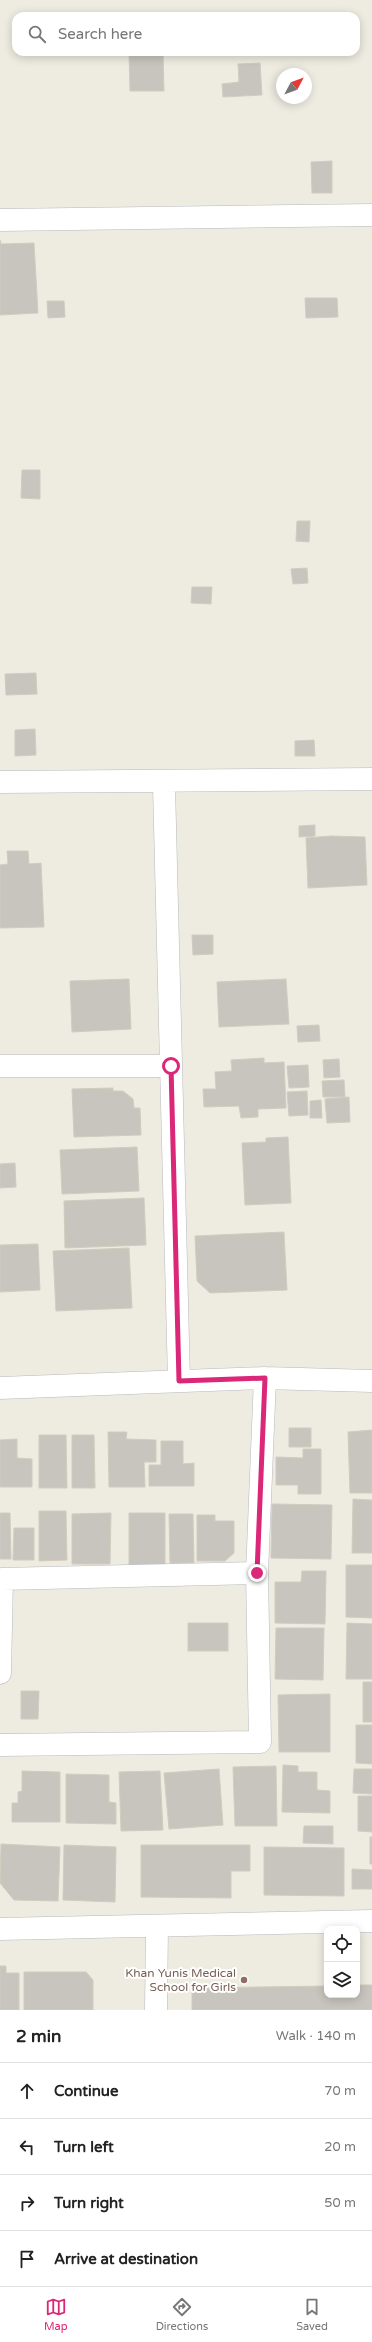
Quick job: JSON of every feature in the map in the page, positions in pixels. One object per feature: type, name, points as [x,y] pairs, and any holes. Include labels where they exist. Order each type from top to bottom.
[{"type":"street","points":[[0,220],[372,215]]},
{"type":"street","points":[[0,782],[372,779]]},
{"type":"street","points":[[164,786],[179,1381]]},
{"type":"street","points":[[0,1066],[171,1066]]},
{"type":"street","points":[[0,1745],[260,1742],[257,1573],[265,1378]]},
{"type":"street","points":[[0,1388],[265,1378],[372,1381]]},
{"type":"street","points":[[0,1672],[2,1579],[257,1573]]},
{"type":"street","points":[[0,1929],[157,1927],[372,1921]]},
{"type":"street","points":[[156,2010],[157,1927]]},
{"type":"building","points":[[129,56],[163,56],[164,91],[130,91]]},
{"type":"building","points":[[260,63],[262,95],[223,97],[222,84],[239,82],[238,64]]},
{"type":"building","points":[[332,161],[332,193],[312,193],[311,162]]},
{"type":"building","points":[[0,240],[1,244],[34,243],[38,313],[0,315]]},
{"type":"building","points":[[305,298],[337,298],[338,317],[306,318]]},
{"type":"building","points":[[47,301],[64,301],[65,317],[48,318]]},
{"type":"building","points":[[22,470],[40,470],[40,499],[21,498]]},
{"type":"building","points":[[297,521],[310,521],[309,542],[296,541]]},
{"type":"building","points":[[307,568],[308,583],[293,584],[291,569]]},
{"type":"building","points":[[192,587],[212,587],[211,604],[191,603]]},
{"type":"building","points":[[36,673],[37,694],[6,695],[5,674]]},
{"type":"building","points":[[35,729],[36,755],[15,756],[15,730]]},
{"type":"building","points":[[314,740],[315,756],[295,756],[295,741]]},
{"type":"building","points":[[315,825],[315,836],[299,837],[299,826]]},
{"type":"building","points":[[331,836],[365,837],[367,885],[308,888],[306,838]]},
{"type":"building","points":[[7,851],[28,851],[29,864],[41,863],[44,927],[0,928],[0,865],[8,864]]},
{"type":"building","points":[[192,935],[213,935],[213,954],[193,955]]},
{"type":"building","points":[[129,979],[131,1029],[72,1032],[70,981]]},
{"type":"building","points":[[286,979],[289,1024],[219,1027],[217,982]]},
{"type":"building","points":[[319,1025],[320,1041],[298,1042],[297,1026]]},
{"type":"building","points":[[264,1058],[264,1063],[284,1062],[286,1108],[258,1109],[258,1117],[241,1118],[239,1106],[204,1107],[203,1089],[216,1089],[215,1072],[232,1071],[231,1060]]},
{"type":"building","points":[[339,1059],[340,1077],[324,1078],[323,1060]]},
{"type":"building","points":[[308,1065],[309,1087],[289,1088],[287,1066]]},
{"type":"building","points":[[344,1080],[345,1097],[323,1097],[322,1081]]},
{"type":"building","points":[[113,1088],[113,1091],[123,1091],[133,1099],[134,1108],[140,1108],[141,1135],[74,1137],[72,1089]]},
{"type":"building","points":[[307,1091],[308,1115],[289,1116],[287,1092]]},
{"type":"building","points":[[349,1097],[350,1122],[327,1123],[325,1099]]},
{"type":"building","points":[[321,1100],[322,1118],[310,1118],[310,1101]]},
{"type":"building","points":[[288,1137],[291,1203],[245,1205],[242,1143],[266,1142],[266,1138]]},
{"type":"building","points":[[137,1147],[139,1191],[62,1194],[60,1150]]},
{"type":"building","points":[[15,1163],[16,1187],[0,1188],[0,1164]]},
{"type":"building","points":[[144,1198],[146,1245],[65,1248],[64,1201]]},
{"type":"building","points":[[284,1232],[287,1290],[210,1293],[197,1281],[195,1236]]},
{"type":"building","points":[[38,1244],[40,1290],[0,1292],[0,1245]]},
{"type":"building","points":[[129,1248],[132,1308],[56,1311],[53,1251]]},
{"type":"building","points":[[289,1428],[311,1428],[311,1447],[289,1447]]},
{"type":"building","points":[[372,1430],[372,1493],[350,1493],[348,1432]]},
{"type":"building","points":[[108,1432],[127,1432],[126,1439],[156,1440],[156,1462],[144,1462],[145,1487],[109,1487]]},
{"type":"building","points":[[39,1435],[66,1435],[67,1488],[39,1488]]},
{"type":"building","points":[[72,1435],[94,1435],[95,1488],[72,1488]]},
{"type":"building","points":[[17,1439],[17,1458],[32,1459],[32,1487],[0,1487],[0,1440]]},
{"type":"building","points":[[161,1441],[183,1441],[183,1464],[194,1463],[194,1486],[149,1486],[149,1465],[161,1465]]},
{"type":"building","points":[[303,1449],[321,1449],[321,1494],[298,1494],[298,1485],[276,1485],[276,1457],[303,1458]]},
{"type":"building","points":[[353,1499],[372,1500],[372,1553],[352,1553]]},
{"type":"building","points":[[272,1504],[332,1505],[331,1559],[271,1558]]},
{"type":"building","points":[[39,1511],[66,1511],[67,1560],[39,1561]]},
{"type":"building","points":[[0,1513],[10,1513],[11,1559],[0,1559]]},
{"type":"building","points":[[111,1513],[110,1564],[72,1564],[72,1514]]},
{"type":"building","points":[[129,1513],[165,1513],[165,1565],[129,1565]]},
{"type":"building","points":[[169,1514],[193,1514],[194,1563],[170,1563]]},
{"type":"building","points":[[197,1515],[215,1515],[215,1521],[234,1521],[234,1553],[225,1561],[197,1561]]},
{"type":"building","points":[[14,1528],[34,1528],[34,1560],[13,1560]]},
{"type":"building","points":[[346,1565],[372,1565],[372,1618],[346,1617]]},
{"type":"building","points":[[302,1571],[326,1571],[325,1624],[275,1623],[275,1582],[301,1582]]},
{"type":"building","points":[[188,1623],[228,1623],[228,1651],[188,1651]]},
{"type":"building","points":[[347,1623],[372,1624],[372,1679],[346,1679]]},
{"type":"building","points":[[276,1628],[324,1628],[323,1680],[275,1679]]},
{"type":"building","points":[[363,1682],[372,1682],[372,1722],[363,1722]]},
{"type":"building","points":[[21,1691],[39,1691],[38,1719],[21,1719]]},
{"type":"building","points":[[330,1694],[330,1752],[279,1752],[278,1695]]},
{"type":"building","points":[[356,1725],[372,1725],[372,1764],[356,1763]]},
{"type":"building","points":[[283,1765],[298,1766],[298,1772],[317,1772],[317,1790],[330,1791],[330,1813],[282,1812]]},
{"type":"building","points":[[276,1766],[277,1826],[235,1826],[233,1767]]},
{"type":"building","points":[[219,1769],[223,1825],[169,1829],[164,1773]]},
{"type":"building","points":[[354,1769],[372,1769],[372,1794],[353,1793]]},
{"type":"building","points":[[22,1771],[60,1772],[60,1822],[12,1822],[12,1803],[18,1803],[18,1792],[22,1791]]},
{"type":"building","points":[[160,1771],[163,1830],[121,1831],[119,1772]]},
{"type":"building","points":[[66,1774],[109,1775],[109,1802],[116,1803],[116,1824],[66,1823]]},
{"type":"building","points":[[358,1796],[372,1796],[372,1832],[358,1831]]},
{"type":"building","points":[[304,1826],[333,1826],[333,1844],[303,1843]]},
{"type":"building","points":[[370,1837],[372,1837],[372,1864],[370,1864]]},
{"type":"building","points":[[1,1844],[60,1847],[58,1901],[14,1900],[0,1883]]},
{"type":"building","points":[[64,1845],[116,1847],[115,1902],[63,1900]]},
{"type":"building","points":[[141,1845],[250,1845],[250,1871],[231,1871],[231,1898],[141,1897]]},
{"type":"building","points":[[264,1847],[344,1848],[344,1896],[264,1895]]},
{"type":"building","points":[[352,1869],[372,1870],[372,1889],[352,1889]]},
{"type":"building","points":[[0,1966],[6,1966],[6,1973],[19,1973],[19,2010],[0,2010]]},
{"type":"building","points":[[24,1972],[86,1972],[93,1980],[93,2010],[24,2010]]},
{"type":"building","points":[[360,1985],[372,1985],[372,2010],[192,2010],[192,1988],[324,1986],[324,1998],[360,1998]]},
{"type":"place","name":"Khan Yunis Medical School for Girls","points":[[244,1980]]},
{"type":"route","points":[[171,1066],[179,1381],[265,1378],[257,1573]]}]
